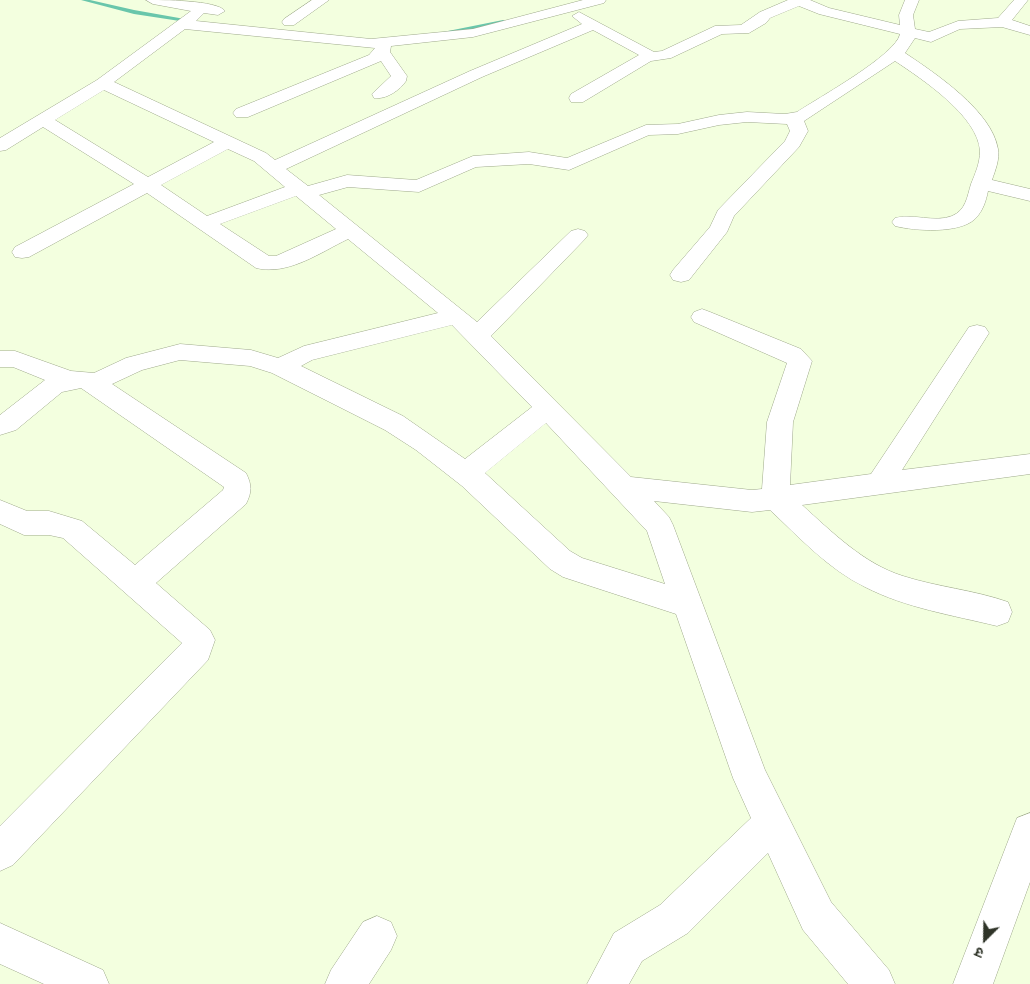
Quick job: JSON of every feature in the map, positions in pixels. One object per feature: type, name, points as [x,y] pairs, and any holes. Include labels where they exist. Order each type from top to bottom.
[{"type":"street","points":[[153,0],[202,10],[232,13]]},
{"type":"street","points":[[0,146],[103,83],[217,0]]},
{"type":"street","points":[[289,22],[322,0]]},
{"type":"street","points":[[261,18],[372,33],[404,32],[453,24],[552,0]]},
{"type":"street","points":[[185,22],[383,48],[473,33],[599,0]]},
{"type":"street","points":[[577,98],[647,57],[665,55],[720,29],[744,30],[761,20],[765,15],[799,0],[824,11],[931,37],[958,25],[982,25],[1003,22],[1030,31]]},
{"type":"street","points":[[206,224],[302,190],[347,181],[419,186],[473,162],[529,158],[568,164],[646,130],[678,129],[709,121],[747,117],[794,118],[802,116],[878,67],[906,42],[906,15],[912,0]]},
{"type":"street","points":[[1003,22],[1021,0]]},
{"type":"street","points":[[566,9],[646,52],[647,57]]},
{"type":"street","points":[[273,168],[476,74],[594,24]]},
{"type":"street","points":[[380,94],[398,81],[399,76],[383,48]]},
{"type":"street","points":[[242,113],[375,58],[383,48]]},
{"type":"street","points":[[894,53],[926,74],[971,113],[989,148],[973,209],[954,222],[902,222]]},
{"type":"street","points":[[103,83],[260,158],[302,190],[478,336],[659,525],[751,778],[817,916],[875,984]]},
{"type":"street","points":[[681,275],[720,228],[725,214],[793,143],[799,131],[794,118]]},
{"type":"street","points":[[43,120],[148,185],[264,263],[279,263],[352,230]]},
{"type":"street","points":[[22,252],[228,142]]},
{"type":"street","points":[[981,183],[1030,195]]},
{"type":"street","points":[[478,336],[578,235]]},
{"type":"street","points":[[281,367],[304,354],[456,316]]},
{"type":"street","points":[[702,317],[793,355],[800,362],[780,422],[775,498]]},
{"type":"street","points":[[879,484],[977,333]]},
{"type":"street","points":[[93,383],[153,357],[180,352],[251,358],[281,367],[394,423],[466,473],[566,564],[590,575],[688,604]]},
{"type":"street","points":[[0,359],[15,359],[67,379],[86,379],[236,481],[238,487],[236,496],[135,584]]},
{"type":"street","points":[[0,425],[7,423],[54,386],[67,379]]},
{"type":"street","points":[[466,473],[548,408]]},
{"type":"street","points":[[624,487],[752,501],[1030,464]]},
{"type":"street","points":[[775,498],[850,563],[871,576],[891,585],[997,612]]},
{"type":"street","points":[[0,511],[24,524],[49,523],[72,530],[199,640],[197,650],[0,852]]},
{"type":"street","points":[[607,984],[628,947],[674,918],[773,822]]},
{"type":"street","points":[[973,984],[1030,831]]},
{"type":"street","points":[[345,984],[377,936]]},
{"type":"street","points":[[0,943],[89,984]]},
{"type":"waterway","points":[[84,0],[134,12],[193,21]]},
{"type":"waterway","points":[[441,33],[503,22]]}]
